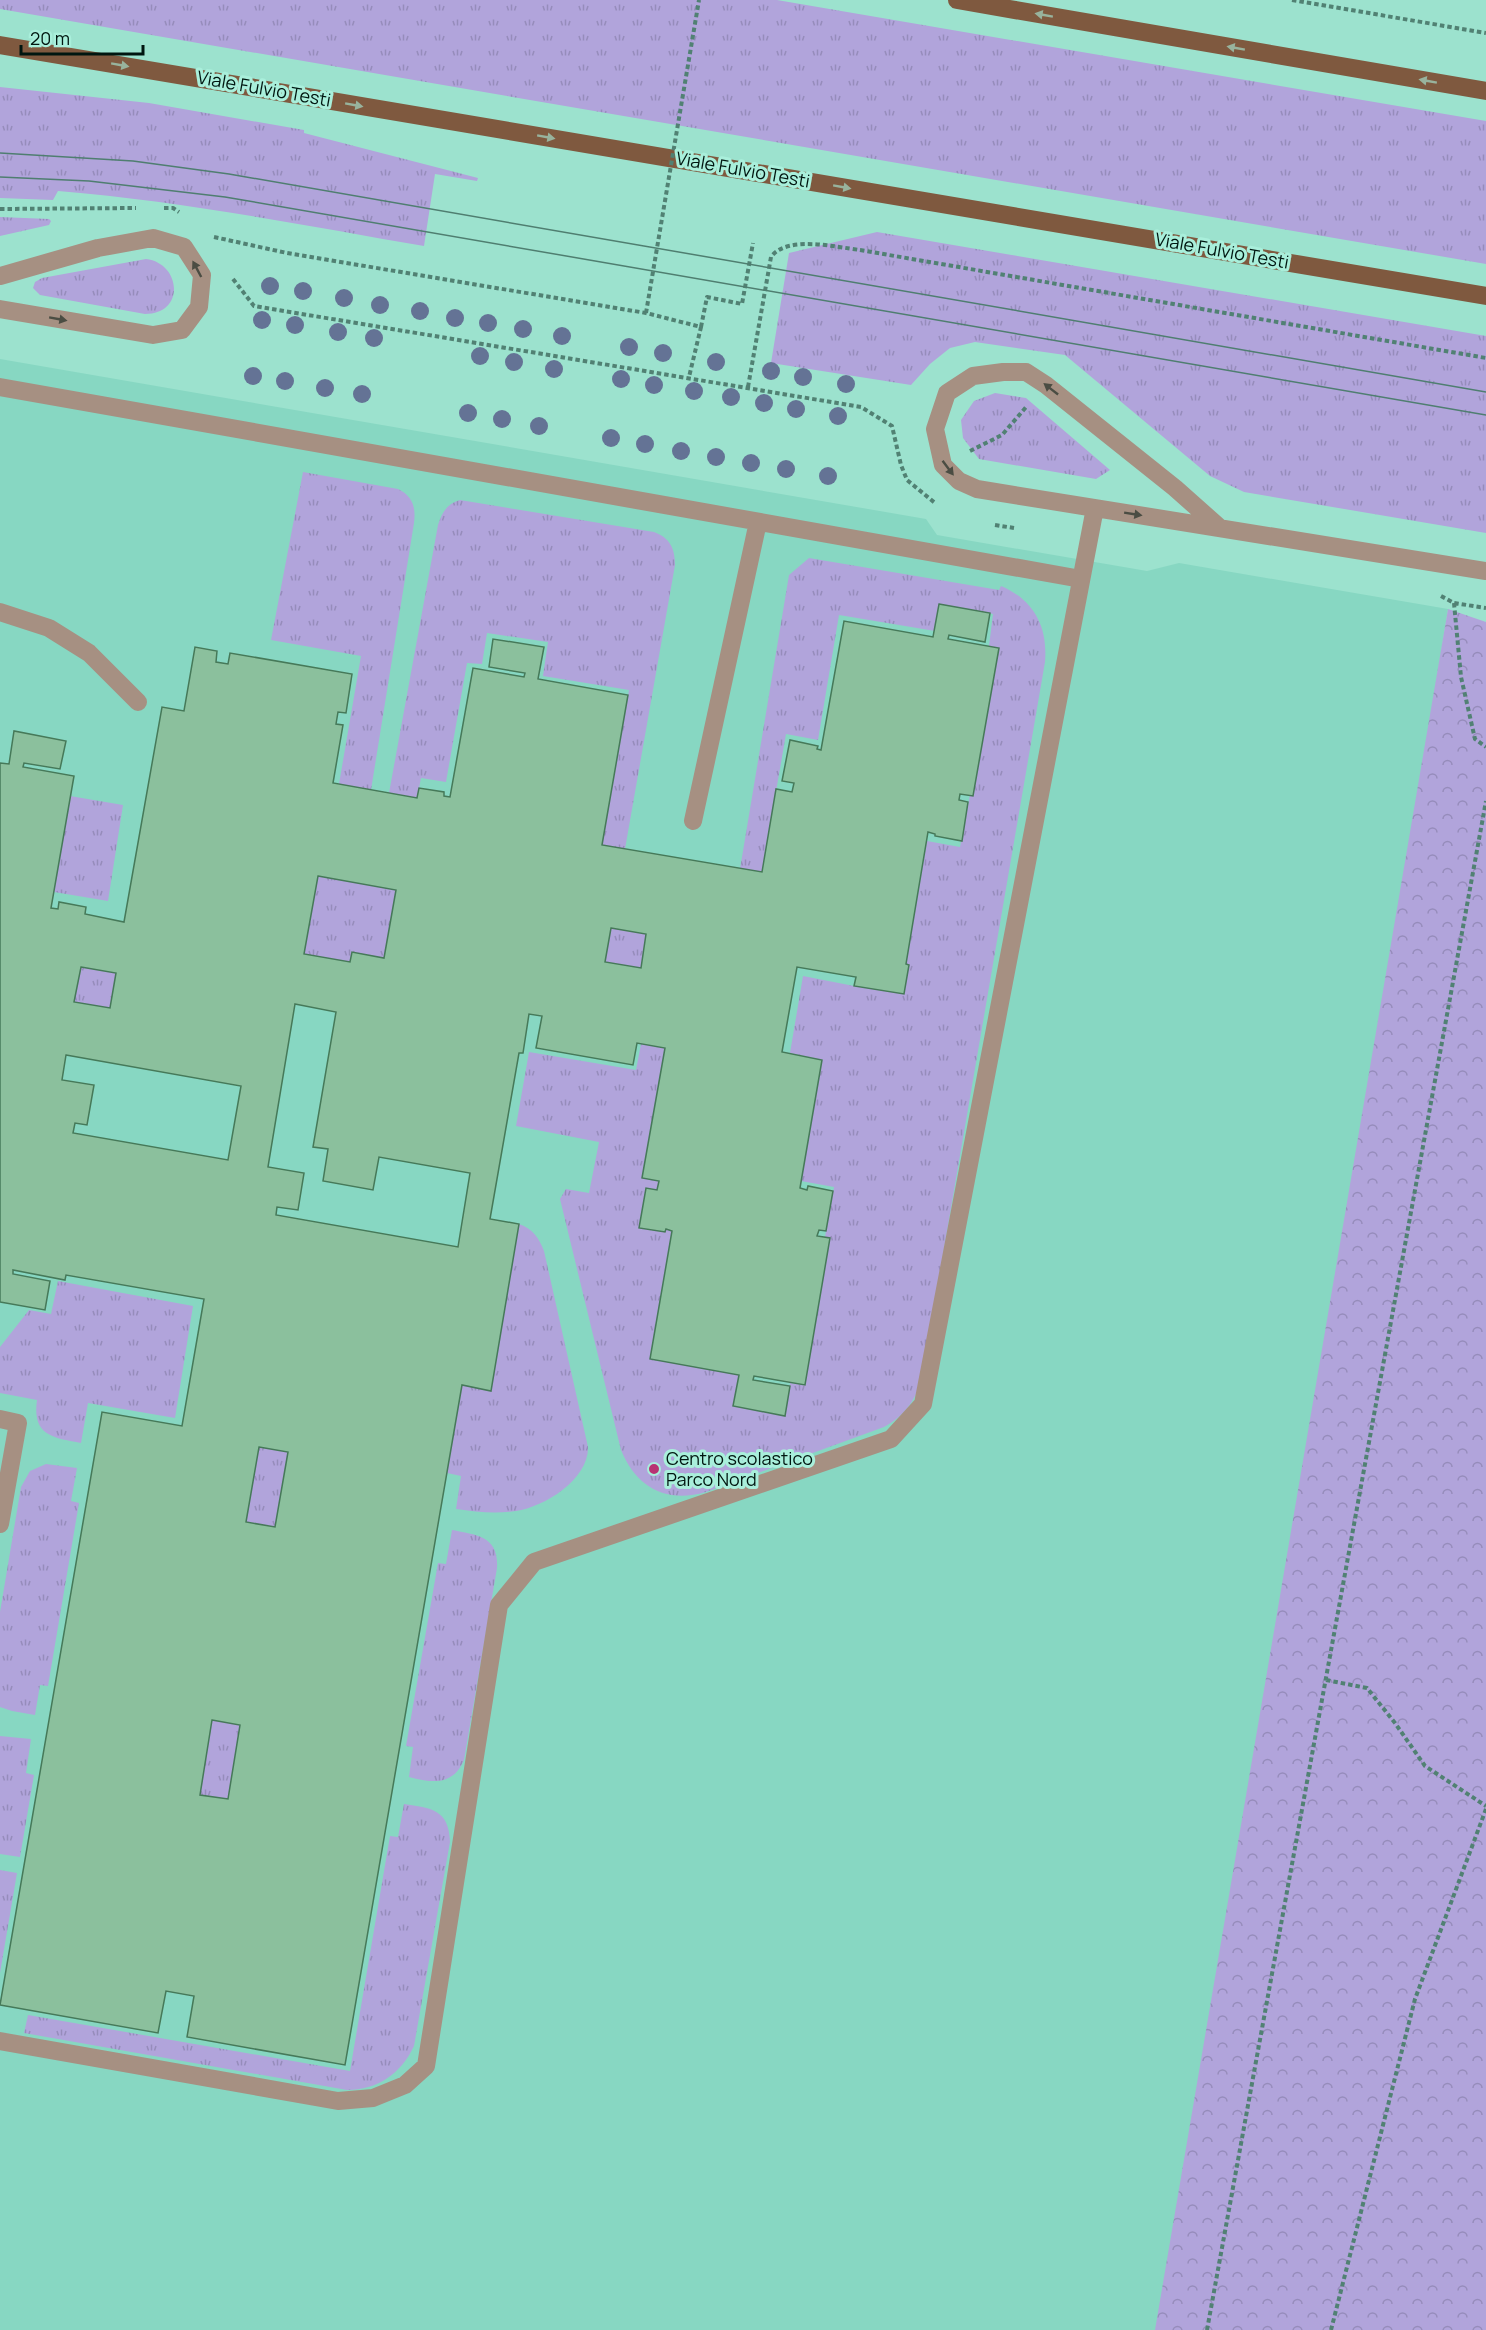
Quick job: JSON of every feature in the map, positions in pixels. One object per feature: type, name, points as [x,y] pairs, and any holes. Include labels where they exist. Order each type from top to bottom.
[{"type":"main road","points":[[957,0],[1486,91]]},
{"type":"main road","name":"Viale Fulvio Testi","points":[[0,45],[1486,296]]},
{"type":"street","points":[[0,276],[98,248],[153,238],[184,247],[202,275],[200,307],[182,330],[153,335],[0,309]]},
{"type":"street","points":[[1220,528],[1175,488],[1046,385],[1026,372],[973,376],[947,393],[935,429],[943,465],[959,481],[977,489],[1486,571]]},
{"type":"street","points":[[0,387],[1081,579]]},
{"type":"street","points":[[0,2041],[338,2100],[373,2098],[405,2085],[426,2066],[499,1605],[534,1562],[891,1439],[923,1404],[1095,508]]},
{"type":"street","points":[[693,821],[758,522]]},
{"type":"street","points":[[0,612],[49,628],[89,653],[138,702]]},
{"type":"street","points":[[0,1419],[18,1423],[0,1524]]},
{"type":"path","points":[[646,313],[699,0]]},
{"type":"path","points":[[1292,0],[1486,33]]},
{"type":"path","points":[[0,210],[141,208]]},
{"type":"path","points":[[162,208],[173,208],[184,216]]},
{"type":"path","points":[[216,246],[213,237],[395,272],[646,313],[700,327]]},
{"type":"path","points":[[689,377],[707,297],[742,304],[753,243]]},
{"type":"path","points":[[227,272],[254,306],[748,387],[771,257],[776,250],[786,245],[812,244],[860,250],[1486,358]]},
{"type":"path","points":[[907,480],[943,465],[1002,435],[1046,385]]},
{"type":"path","points":[[1455,603],[1461,677],[1475,739],[1486,747]]},
{"type":"path","points":[[1206,2330],[1486,801]]},
{"type":"path","points":[[1325,1680],[1367,1688],[1425,1766],[1486,1808],[1415,2000],[1331,2330]]},
{"type":"shaded area","name":"Centro scolastico Parco Nord","points":[[0,359],[926,519],[937,535],[1147,571],[1179,563],[1448,609],[1169,2330],[0,2330]]},
{"type":"green space","points":[[0,0],[777,0],[1486,121],[1486,264],[0,9]]},
{"type":"green space","points":[[0,87],[149,103],[304,130],[304,133],[478,178],[477,181],[435,174],[424,246],[241,214],[104,195],[58,191],[53,200],[0,198]]},
{"type":"green space","points":[[0,217],[49,219],[51,221],[49,225],[0,236]]},
{"type":"green space","points":[[877,232],[1486,336],[1486,533],[1244,492],[1210,476],[1065,355],[975,342],[950,348],[930,364],[911,385],[771,363],[789,253]]},
{"type":"green space","points":[[146,259],[158,263],[172,278],[173,298],[158,312],[145,314],[40,295],[33,288],[35,282],[42,278]]},
{"type":"green space","points":[[995,393],[1026,398],[1110,470],[1096,479],[979,459],[963,438],[961,420],[974,401]]},
{"type":"green space","points":[[303,472],[398,489],[407,495],[414,507],[414,523],[371,790],[339,784],[361,656],[271,640]]},
{"type":"green space","points":[[460,500],[654,532],[664,537],[673,549],[675,565],[625,849],[602,845],[629,690],[543,676],[548,642],[487,633],[482,664],[467,663],[446,782],[421,778],[417,798],[389,793],[438,525],[446,509]]},
{"type":"green space","points":[[809,558],[999,590],[1001,586],[1022,599],[1037,616],[1044,637],[1045,662],[918,1389],[903,1413],[884,1427],[706,1492],[678,1496],[665,1494],[644,1483],[627,1463],[621,1450],[560,1199],[566,1189],[589,1193],[599,1142],[516,1126],[529,1052],[636,1070],[641,1044],[665,1048],[642,1177],[659,1181],[657,1190],[646,1188],[639,1227],[664,1232],[666,1229],[672,1231],[651,1358],[739,1375],[734,1406],[785,1416],[790,1383],[805,1385],[830,1239],[825,1237],[834,1187],[801,1181],[822,1060],[790,1053],[803,976],[854,986],[909,965],[906,964],[927,841],[960,847],[970,795],[973,796],[999,649],[989,646],[993,614],[939,605],[935,631],[839,615],[818,740],[786,734],[762,872],[740,869],[789,575]]},
{"type":"green space","points":[[1448,609],[1486,622],[1486,2330],[1155,2330]]},
{"type":"green space","points":[[70,796],[123,805],[108,901],[54,892]]},
{"type":"green space","points":[[318,876],[396,890],[384,958],[352,952],[350,962],[304,954]]},
{"type":"green space","points":[[611,928],[646,934],[641,968],[605,962]]},
{"type":"green space","points":[[81,967],[116,973],[110,1008],[74,1002]]},
{"type":"green space","points":[[519,1224],[535,1234],[544,1251],[588,1447],[586,1459],[573,1480],[540,1504],[516,1511],[501,1512],[456,1509],[461,1476],[447,1473],[462,1385],[491,1390]]},
{"type":"green space","points":[[58,1281],[193,1306],[175,1418],[88,1403],[81,1443],[46,1433],[38,1421],[37,1400],[0,1393],[0,1347],[29,1310],[51,1314]]},
{"type":"green space","points":[[259,1447],[288,1452],[275,1527],[246,1522]]},
{"type":"green space","points":[[46,1464],[77,1468],[71,1501],[79,1503],[48,1686],[40,1685],[35,1715],[0,1707],[0,1612],[21,1487],[30,1471]]},
{"type":"green space","points":[[452,1530],[478,1536],[490,1543],[497,1557],[497,1568],[464,1760],[454,1774],[448,1778],[426,1781],[409,1777],[413,1747],[406,1746],[438,1563],[446,1564]]},
{"type":"green space","points":[[212,1720],[240,1725],[228,1799],[200,1795]]},
{"type":"green space","points":[[0,1736],[31,1739],[26,1773],[34,1775],[20,1857],[0,1854]]},
{"type":"green space","points":[[404,1804],[437,1812],[446,1823],[450,1842],[414,2046],[402,2065],[387,2078],[368,2087],[347,2090],[24,2033],[28,2015],[350,2071],[390,1836],[398,1837]]},
{"type":"green space","points":[[0,1870],[17,1873],[0,1973]]},
{"type":"building","points":[[939,604],[990,613],[985,642],[949,635],[948,639],[999,648],[973,796],[960,794],[959,800],[968,802],[962,841],[935,836],[928,832],[906,964],[909,965],[904,994],[854,986],[856,977],[797,967],[782,1052],[822,1060],[800,1188],[807,1190],[808,1186],[833,1191],[826,1231],[819,1230],[817,1236],[830,1238],[805,1385],[754,1376],[753,1380],[790,1386],[785,1416],[733,1406],[739,1375],[650,1359],[672,1231],[639,1228],[646,1188],[657,1190],[659,1181],[642,1178],[665,1048],[637,1043],[633,1065],[536,1048],[542,1016],[529,1014],[523,1053],[519,1053],[490,1219],[519,1224],[491,1391],[462,1385],[345,2065],[187,2037],[194,1996],[166,1991],[158,2033],[0,2005],[102,1412],[182,1426],[204,1299],[66,1275],[65,1280],[13,1270],[13,1274],[50,1281],[45,1310],[0,1302],[0,763],[9,764],[14,731],[66,741],[60,769],[24,763],[23,767],[74,776],[51,908],[58,909],[59,902],[86,907],[85,914],[124,922],[162,707],[184,711],[195,647],[217,651],[216,662],[228,664],[230,653],[352,674],[346,713],[338,712],[336,724],[343,725],[333,783],[417,798],[419,788],[444,792],[444,796],[450,797],[473,668],[524,677],[525,673],[489,667],[493,639],[544,647],[538,679],[628,695],[602,845],[762,872],[776,789],[792,792],[794,783],[782,781],[790,740],[818,746],[817,749],[821,750],[844,621],[933,637]],"holes":[[[318,876],[396,890],[384,958],[352,952],[350,962],[304,954]],[[611,928],[646,934],[641,968],[605,962]],[[81,967],[116,973],[110,1008],[74,1002]],[[295,1004],[336,1012],[313,1147],[328,1149],[323,1181],[373,1190],[379,1157],[470,1173],[458,1247],[276,1215],[277,1207],[298,1210],[304,1173],[268,1167]],[[66,1055],[241,1086],[228,1160],[73,1133],[75,1123],[87,1125],[94,1085],[62,1080]],[[259,1447],[288,1452],[275,1527],[246,1522]],[[212,1720],[240,1725],[228,1799],[200,1795]]]},
{"type":"tram line","points":[[0,153],[133,161],[229,174],[1486,392]]},
{"type":"tram line","points":[[0,177],[89,181],[225,197],[1486,415]]},
{"type":"place","name":"Centro scolastico Parco Nord","points":[[654,1469]]}]
